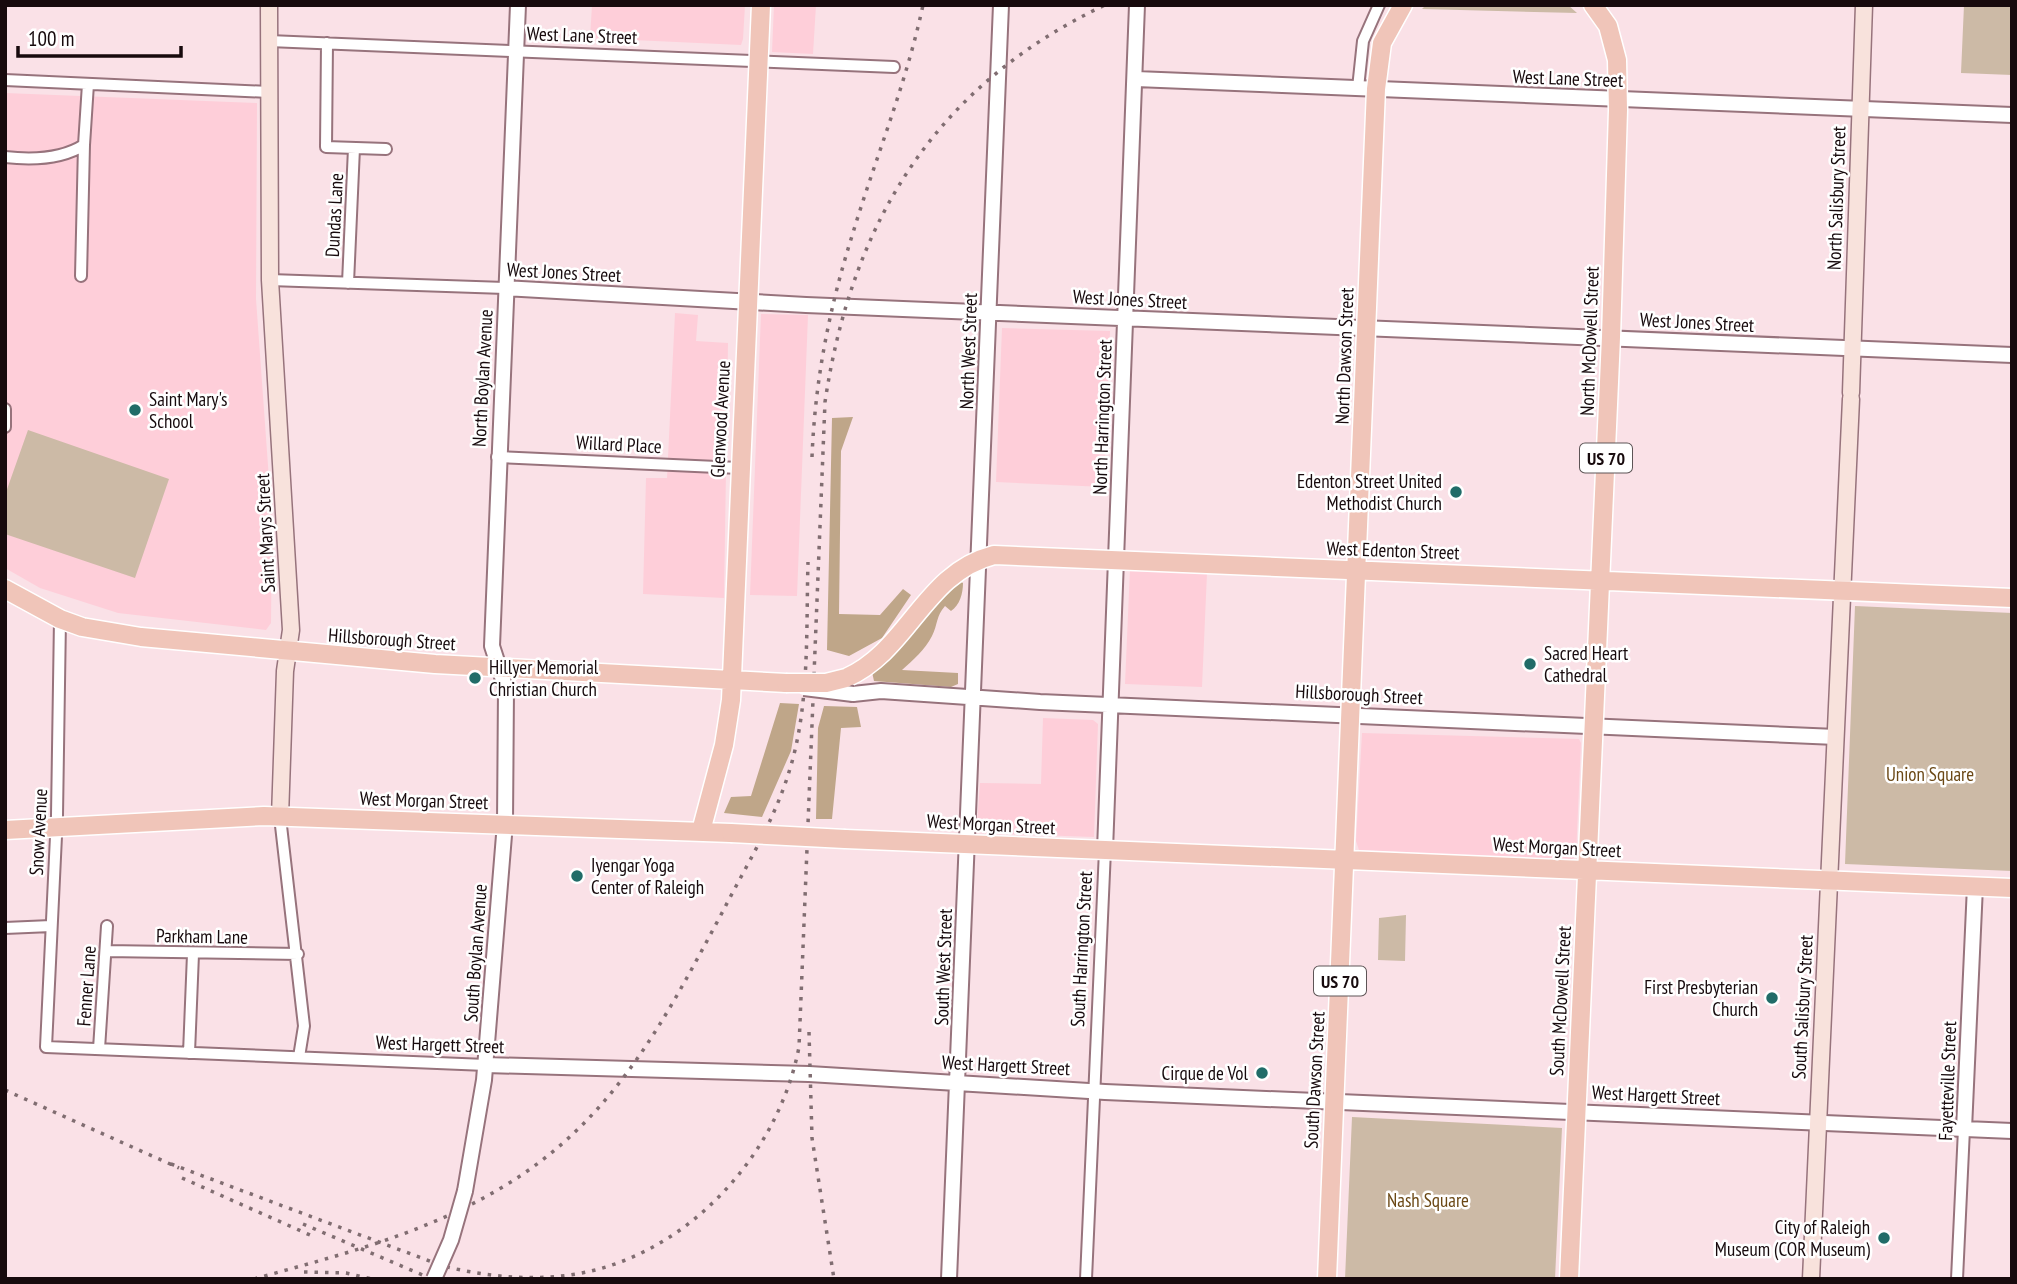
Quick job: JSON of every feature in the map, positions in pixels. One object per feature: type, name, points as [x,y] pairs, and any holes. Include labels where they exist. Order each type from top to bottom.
[{"type":"main road","name":"Saint Marys Street","points":[[269,5],[271,280],[286,532],[289,651],[285,671],[280,817]]},
{"type":"main road","name":"Glenwood Avenue","points":[[701,831],[724,745],[732,680],[739,468],[761,5]]},
{"type":"main road","name":"North Dawson Street","points":[[1351,715],[1366,327],[1367,89],[1382,43],[1403,5]]},
{"type":"main road","name":"North McDowell Street","points":[[1593,5],[1608,26],[1613,43],[1617,60],[1618,99],[1611,337],[1594,726]]},
{"type":"main road","name":"North Salisbury Street","points":[[1836,737],[1864,5]]},
{"type":"main road","name":"West Edenton Street","points":[[855,674],[888,650],[938,586],[978,561],[1009,554],[2012,598]]},
{"type":"main road","name":"Hillsborough Street","points":[[5,589],[60,620],[141,637],[499,667],[786,683],[826,683],[855,674]]},
{"type":"main road","name":"South Dawson Street","points":[[1327,1279],[1351,715]]},
{"type":"main road","name":"South McDowell Street","points":[[1569,1279],[1594,726]]},
{"type":"main road","name":"South Salisbury Street","points":[[1811,1279],[1836,737]]},
{"type":"main road","name":"West Morgan Street","points":[[5,830],[280,817],[505,823],[2012,888]]},
{"type":"street","name":"North Boylan Avenue","points":[[499,667],[492,651],[518,5]]},
{"type":"street","name":"North West Street","points":[[972,699],[1001,5]]},
{"type":"street","name":"North Harrington Street","points":[[1110,704],[1137,5]]},
{"type":"street","name":"North Dawson Street","points":[[1367,89],[1363,41],[1380,5]]},
{"type":"street","name":"West Lane Street","points":[[269,41],[894,67]]},
{"type":"street","name":"Dundas Lane","points":[[327,43],[326,147],[386,149]]},
{"type":"street","name":"West Lane Street","points":[[1136,79],[2005,115]]},
{"type":"street","points":[[5,80],[269,92]]},
{"type":"street","points":[[81,276],[88,84]]},
{"type":"street","points":[[5,157],[68,153],[84,145]]},
{"type":"street","name":"Dundas Lane","points":[[348,283],[354,148]]},
{"type":"street","name":"West Jones Street","points":[[271,280],[505,288],[1125,319],[2012,355]]},
{"type":"street","points":[[5,410],[5,427]]},
{"type":"street","name":"Willard Place","points":[[498,457],[739,468]]},
{"type":"street","name":"Snow Avenue","points":[[46,1047],[57,827],[60,620]]},
{"type":"street","name":"South Boylan Avenue","points":[[434,1279],[451,1240],[465,1191],[486,1065],[505,823],[506,689],[499,667]]},
{"type":"street","name":"Hillsborough Street","points":[[855,674],[868,686],[881,691]]},
{"type":"street","name":"Hillsborough Street","points":[[786,683],[819,691],[853,694],[881,691],[972,699],[1836,737]]},
{"type":"street","name":"South West Street","points":[[949,1279],[972,699]]},
{"type":"street","name":"South Harrington Street","points":[[1086,1279],[1110,704]]},
{"type":"street","name":"Saint Marys Street","points":[[280,817],[298,954],[304,1026],[299,1057]]},
{"type":"street","name":"Fayetteville Street","points":[[1957,1279],[1975,886]]},
{"type":"street","points":[[5,928],[51,926]]},
{"type":"street","name":"Fenner Lane","points":[[99,1049],[107,926]]},
{"type":"street","name":"Parkham Lane","points":[[106,950],[193,954],[298,954]]},
{"type":"street","points":[[188,1053],[193,954]]},
{"type":"street","name":"West Hargett Street","points":[[46,1047],[486,1065],[737,1071],[1335,1102],[2012,1131]]},
{"type":"shaded area","points":[[592,5],[745,5],[743,39],[741,45],[590,38]]},
{"type":"shaded area","points":[[774,5],[816,5],[813,54],[772,52]]},
{"type":"shaded area","name":"Saint Mary's School","points":[[5,93],[257,103],[256,299],[272,521],[271,623],[266,630],[118,613],[40,588],[5,568]]},
{"type":"shaded area","points":[[675,313],[698,315],[696,341],[728,343],[724,598],[643,594],[646,478],[667,478]]},
{"type":"shaded area","points":[[761,314],[808,315],[797,596],[750,595]]},
{"type":"shaded area","points":[[1002,328],[1110,331],[1104,487],[996,482]]},
{"type":"shaded area","points":[[853,417],[841,451],[839,614],[880,615],[903,589],[911,595],[882,638],[849,656],[827,650],[832,418]]},
{"type":"shaded area","points":[[1130,569],[1207,573],[1202,687],[1125,684]]},
{"type":"shaded area","points":[[954,578],[963,583],[959,602],[951,611],[945,606],[929,641],[902,670],[958,673],[958,684],[951,687],[874,681],[872,672]]},
{"type":"shaded area","points":[[780,703],[799,704],[791,751],[762,817],[724,813],[731,797],[751,796]]},
{"type":"shaded area","points":[[824,706],[857,707],[861,727],[841,728],[832,819],[816,819],[818,728]]},
{"type":"shaded area","points":[[1043,718],[1093,720],[1098,724],[1094,837],[979,833],[977,824],[980,783],[1041,784]]},
{"type":"shaded area","points":[[1362,733],[1579,739],[1581,743],[1576,856],[1572,859],[1499,857],[1359,850],[1356,841]]},
{"type":"green space","points":[[1426,5],[1568,5],[1577,13],[1422,9]]},
{"type":"green space","points":[[1964,5],[2012,5],[2012,75],[1961,73]]},
{"type":"green space","points":[[28,430],[169,479],[135,578],[5,534],[5,495]]},
{"type":"green space","name":"Union Square","points":[[1855,606],[2012,613],[2012,871],[1845,864]]},
{"type":"green space","points":[[1406,915],[1405,961],[1378,960],[1379,918]]},
{"type":"green space","name":"Nash Square","points":[[1352,1117],[1562,1128],[1555,1279],[1345,1279]]},
{"type":"railway","points":[[812,457],[824,345],[836,291],[908,64],[923,5]]},
{"type":"railway","points":[[171,1164],[443,1266],[490,1275],[538,1278],[570,1275],[612,1265],[651,1248],[687,1225],[719,1196],[747,1163],[770,1127],[788,1088],[799,1047],[825,402],[838,336],[856,275],[881,218],[912,166],[949,118],[994,75],[1046,38],[1105,5]]},
{"type":"railway","points":[[254,1279],[412,1231],[501,1188],[541,1161],[575,1132],[632,1066],[657,1029],[701,952],[759,843],[783,790],[796,747],[804,694],[808,562]]},
{"type":"railway","points":[[809,1032],[812,1138],[834,1279]]},
{"type":"railway","points":[[5,1090],[179,1168]]},
{"type":"railway","points":[[182,1178],[310,1235]]},
{"type":"railway","points":[[303,1224],[432,1279]]},
{"type":"railway","points":[[304,1272],[346,1273],[372,1279]]},
{"type":"place","name":"Saint Mary's School","points":[[135,410]]},
{"type":"place","name":"Edenton Street United Methodist Church","points":[[1456,492]]},
{"type":"place","name":"Sacred Heart Cathedral","points":[[1530,664]]},
{"type":"place","name":"Hillyer Memorial Christian Church","points":[[475,678]]},
{"type":"place","name":"Iyengar Yoga Center of Raleigh","points":[[577,876]]},
{"type":"place","name":"First Presbyterian Church","points":[[1772,998]]},
{"type":"place","name":"Cirque de Vol","points":[[1262,1073]]},
{"type":"place","name":"City of Raleigh Museum (COR Museum)","points":[[1884,1238]]}]
